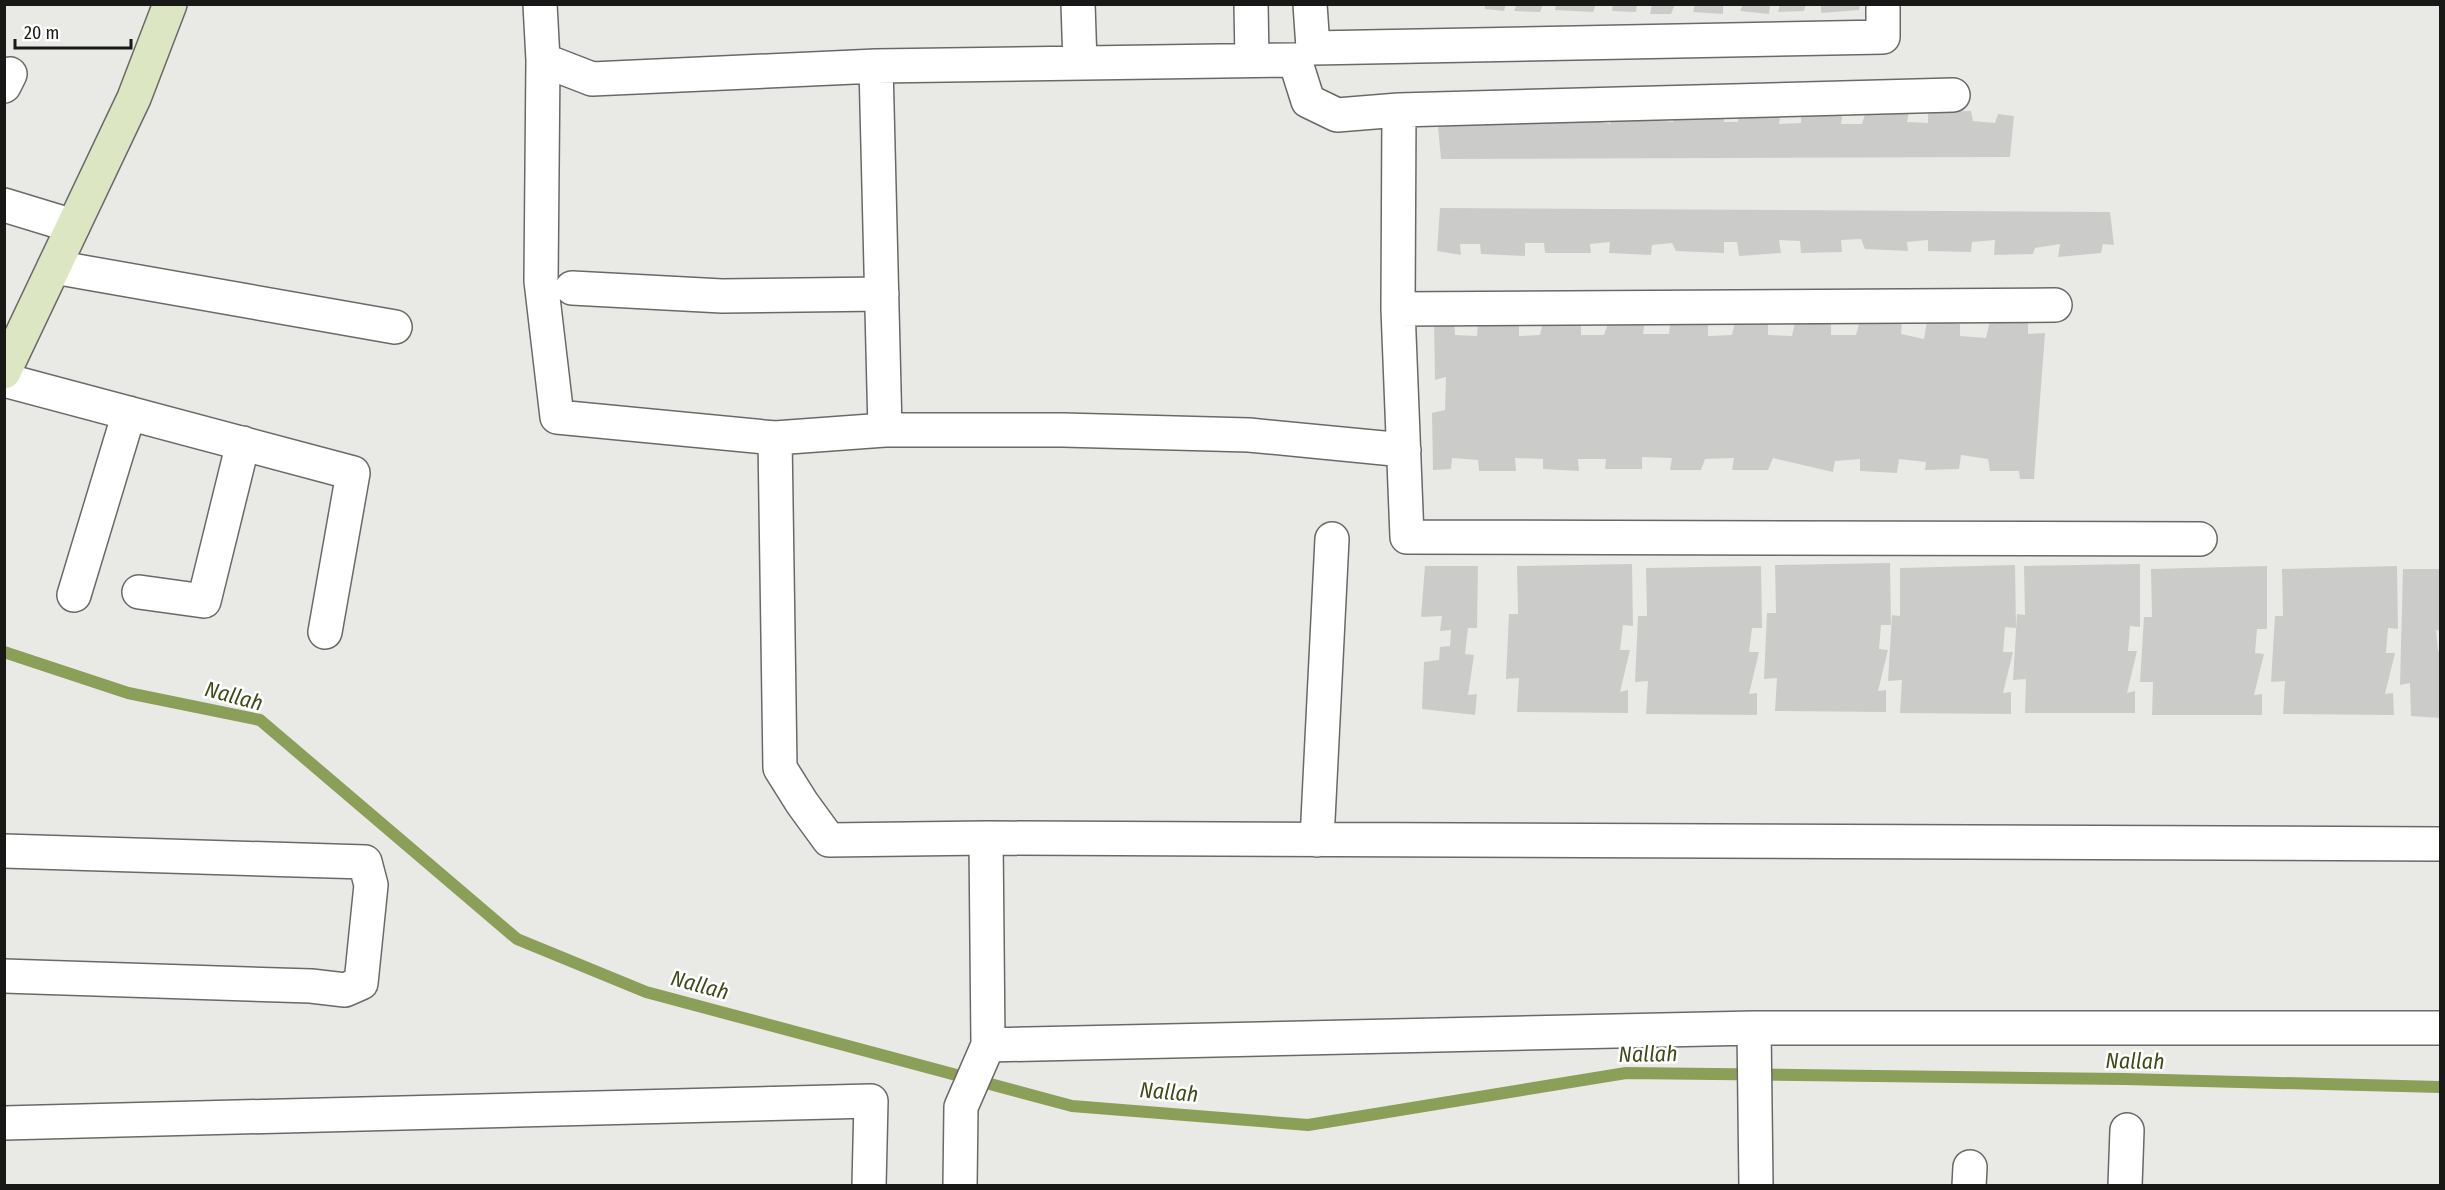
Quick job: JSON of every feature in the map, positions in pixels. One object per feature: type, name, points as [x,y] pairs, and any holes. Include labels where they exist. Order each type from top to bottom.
[{"type":"street","points":[[4,372],[134,98],[170,4]]},
{"type":"street","points":[[540,4],[543,60],[541,281],[557,417],[775,438],[885,430],[1063,430],[1249,435],[1404,450]]},
{"type":"street","points":[[1078,4],[1080,63]]},
{"type":"street","points":[[1251,4],[1252,60]]},
{"type":"street","points":[[1310,4],[1313,48],[1883,38],[1883,4]]},
{"type":"street","points":[[543,60],[592,79],[876,66],[1295,60],[1308,101],[1337,115],[1399,110],[1953,95]]},
{"type":"street","points":[[876,66],[885,430]]},
{"type":"street","points":[[1399,110],[1398,309],[1407,537],[2200,539]]},
{"type":"street","points":[[4,205],[73,226]]},
{"type":"street","points":[[54,267],[394,327]]},
{"type":"street","points":[[572,288],[722,296],[882,294]]},
{"type":"street","points":[[1398,309],[2055,305]]},
{"type":"street","points":[[4,380],[353,473],[325,632]]},
{"type":"street","points":[[74,595],[129,413]]},
{"type":"street","points":[[775,438],[780,768],[829,840],[986,838],[2440,844]]},
{"type":"street","points":[[139,592],[204,601],[243,443]]},
{"type":"street","points":[[1317,840],[1332,539]]},
{"type":"street","points":[[960,1185],[961,1107],[988,1045],[986,838]]},
{"type":"street","points":[[4,851],[365,862],[371,885],[361,983],[345,990],[311,986],[4,976]]},
{"type":"street","points":[[988,1045],[1754,1028],[2440,1028]]},
{"type":"street","points":[[1754,1028],[1756,1185]]},
{"type":"street","points":[[4,1123],[871,1101],[869,1185]]},
{"type":"street","points":[[2125,1185],[2127,1130]]},
{"type":"building","points":[[1485,4],[1506,4],[1504,11],[1485,9]]},
{"type":"building","points":[[1517,4],[1543,4],[1540,12],[1514,11]]},
{"type":"building","points":[[1556,4],[1596,4],[1593,12],[1555,10]]},
{"type":"building","points":[[1613,4],[1637,4],[1636,12],[1612,11]]},
{"type":"building","points":[[1652,4],[1675,4],[1671,14],[1650,14]]},
{"type":"building","points":[[1695,4],[1723,4],[1723,14],[1693,12]]},
{"type":"building","points":[[1743,4],[1770,4],[1769,14],[1740,11]]},
{"type":"building","points":[[1780,4],[1806,4],[1804,11],[1778,12]]},
{"type":"building","points":[[1821,4],[1860,4],[1859,10],[1821,13]]},
{"type":"building","points":[[1739,109],[1781,111],[1779,124],[1801,123],[1801,111],[1843,112],[1841,124],[1862,124],[1865,114],[1909,112],[1907,122],[1928,123],[1928,112],[1971,111],[1973,121],[1995,123],[1998,114],[2014,116],[2010,157],[1441,159],[1437,116],[1544,123],[1545,113],[1611,124],[1609,113],[1651,111],[1652,120],[1673,122],[1677,114],[1724,112],[1724,122],[1738,122]]},
{"type":"building","points":[[1440,208],[2110,212],[2114,245],[2103,244],[2101,253],[2058,257],[2060,244],[2035,248],[2033,254],[1994,255],[1995,240],[1972,242],[1971,252],[1928,251],[1928,240],[1907,242],[1908,251],[1865,249],[1861,239],[1841,240],[1842,252],[1801,253],[1800,241],[1779,240],[1781,253],[1739,256],[1737,242],[1724,242],[1724,253],[1676,251],[1672,243],[1652,245],[1651,255],[1609,253],[1610,242],[1590,244],[1591,253],[1545,253],[1544,243],[1525,243],[1525,256],[1481,254],[1480,244],[1460,244],[1461,255],[1437,251]]},
{"type":"building","points":[[1454,318],[1455,335],[1477,336],[1478,322],[1519,320],[1519,336],[1540,335],[1543,322],[1581,321],[1581,335],[1604,335],[1608,323],[1645,321],[1643,334],[1669,334],[1670,322],[1708,325],[1708,336],[1732,335],[1735,322],[1768,321],[1768,335],[1792,336],[1795,322],[1831,323],[1831,335],[1856,335],[1859,324],[1902,321],[1901,334],[1924,339],[1927,321],[1960,324],[1960,336],[1986,338],[1990,320],[2028,320],[2028,334],[2045,333],[2034,479],[2020,479],[2019,471],[1990,471],[1988,459],[1961,455],[1959,469],[1925,470],[1926,462],[1899,459],[1897,473],[1860,471],[1860,459],[1835,461],[1833,472],[1773,458],[1768,470],[1732,470],[1734,458],[1705,459],[1701,470],[1670,470],[1672,458],[1642,457],[1642,469],[1605,469],[1606,459],[1578,459],[1579,471],[1543,469],[1543,459],[1515,458],[1516,471],[1479,471],[1478,460],[1452,458],[1451,469],[1433,470],[1432,413],[1445,410],[1446,377],[1435,380],[1434,320]]},
{"type":"building","points":[[1890,563],[1891,625],[1881,625],[1879,649],[1888,650],[1878,691],[1886,690],[1886,712],[1775,711],[1777,678],[1764,679],[1767,613],[1776,613],[1775,565]]},
{"type":"building","points":[[1632,564],[1633,626],[1623,625],[1620,650],[1630,650],[1620,692],[1628,690],[1628,713],[1517,712],[1519,678],[1506,679],[1509,614],[1518,614],[1517,566]]},
{"type":"building","points":[[2140,564],[2140,627],[2130,626],[2128,651],[2137,651],[2127,693],[2135,691],[2135,713],[2025,713],[2026,679],[2013,680],[2017,614],[2025,615],[2024,566]]},
{"type":"building","points":[[2015,565],[2016,628],[2005,627],[2003,652],[2013,652],[2003,693],[2011,692],[2011,714],[1900,713],[1902,680],[1888,681],[1892,615],[1900,616],[1900,568]]},
{"type":"building","points":[[1425,566],[1478,566],[1477,628],[1468,628],[1465,654],[1474,655],[1468,695],[1477,694],[1475,715],[1422,709],[1424,662],[1439,660],[1440,647],[1450,646],[1451,630],[1440,631],[1442,616],[1421,617]]},
{"type":"building","points":[[1761,566],[1762,628],[1752,628],[1749,652],[1759,652],[1749,694],[1757,693],[1757,715],[1646,714],[1648,681],[1635,682],[1638,616],[1647,616],[1646,568]]},
{"type":"building","points":[[2267,566],[2267,629],[2257,629],[2255,653],[2264,654],[2254,695],[2262,694],[2262,715],[2152,715],[2153,682],[2140,682],[2144,617],[2152,617],[2151,569]]},
{"type":"building","points":[[2397,566],[2398,629],[2388,628],[2386,653],[2395,653],[2385,694],[2393,693],[2394,715],[2283,714],[2285,681],[2271,682],[2275,616],[2283,616],[2282,569]]},
{"type":"building","points":[[2403,569],[2440,569],[2440,631],[2436,630],[2438,651],[2440,651],[2440,718],[2411,716],[2410,683],[2400,685]]},
{"type":"waterway","name":"Nallah","points":[[4,652],[128,693],[260,720],[517,939],[646,992],[1072,1106],[1308,1125],[1626,1073],[2125,1079],[2440,1087]]}]
